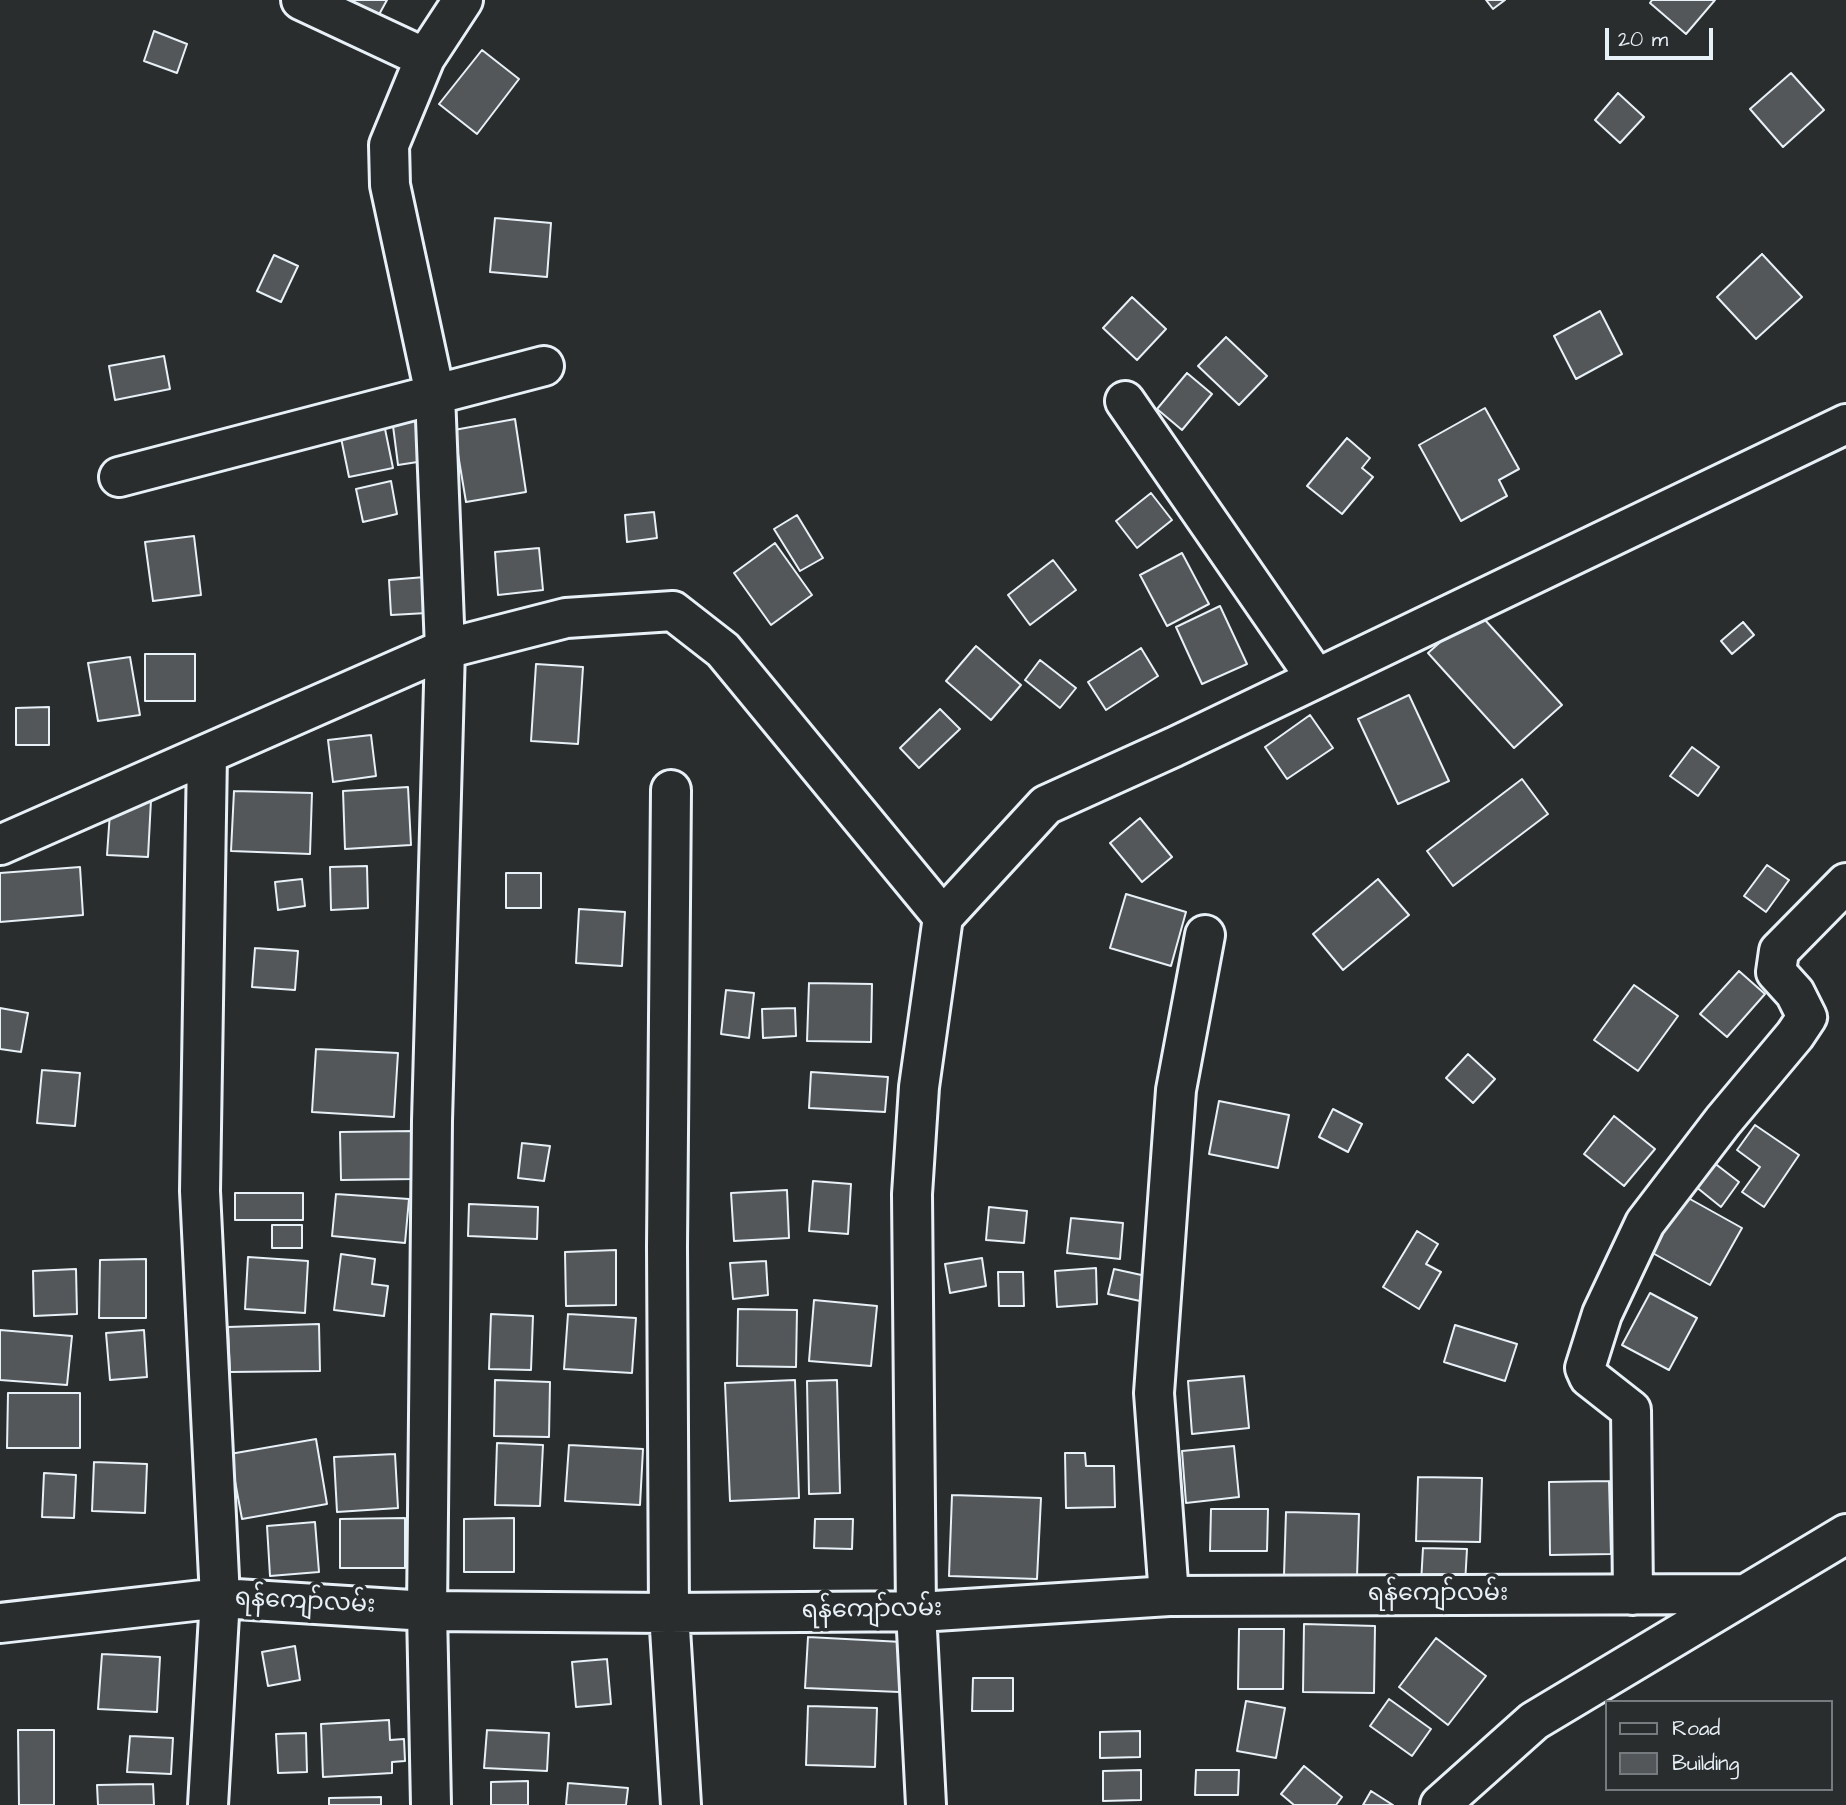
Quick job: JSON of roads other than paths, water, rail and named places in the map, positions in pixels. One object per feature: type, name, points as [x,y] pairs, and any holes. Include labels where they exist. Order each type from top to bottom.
[{"type":"street","points":[[301,0],[425,58]]},
{"type":"street","points":[[431,1805],[427,1611],[432,1121],[445,649],[435,394],[390,185],[389,145],[425,58],[463,0]]},
{"type":"street","points":[[119,477],[544,366]]},
{"type":"street","points":[[1125,401],[1316,678]]},
{"type":"street","points":[[926,1805],[916,1611],[912,1194],[919,1087],[943,916],[1046,805],[1174,747],[1846,424]]},
{"type":"street","points":[[0,845],[445,649],[566,618],[673,611],[723,650],[943,916]]},
{"type":"street","points":[[207,754],[200,1191],[220,1598],[208,1805]]},
{"type":"street","points":[[671,790],[667,1246],[669,1613],[681,1805]]},
{"type":"street","points":[[1633,1595],[1631,1410],[1589,1377],[1585,1368],[1602,1314],[1645,1223],[1807,1017],[1795,993],[1776,972],[1779,951],[1846,883]]},
{"type":"street","points":[[1168,1596],[1154,1393],[1176,1090],[1205,934]]},
{"type":"street","points":[[1440,1805],[1534,1721],[1744,1594],[1839,1546]]},
{"type":"street","name":"ရန်ကျော်လမ်း","points":[[0,1623],[220,1598],[427,1611],[669,1613],[916,1611],[1168,1596],[1744,1594]]}]
